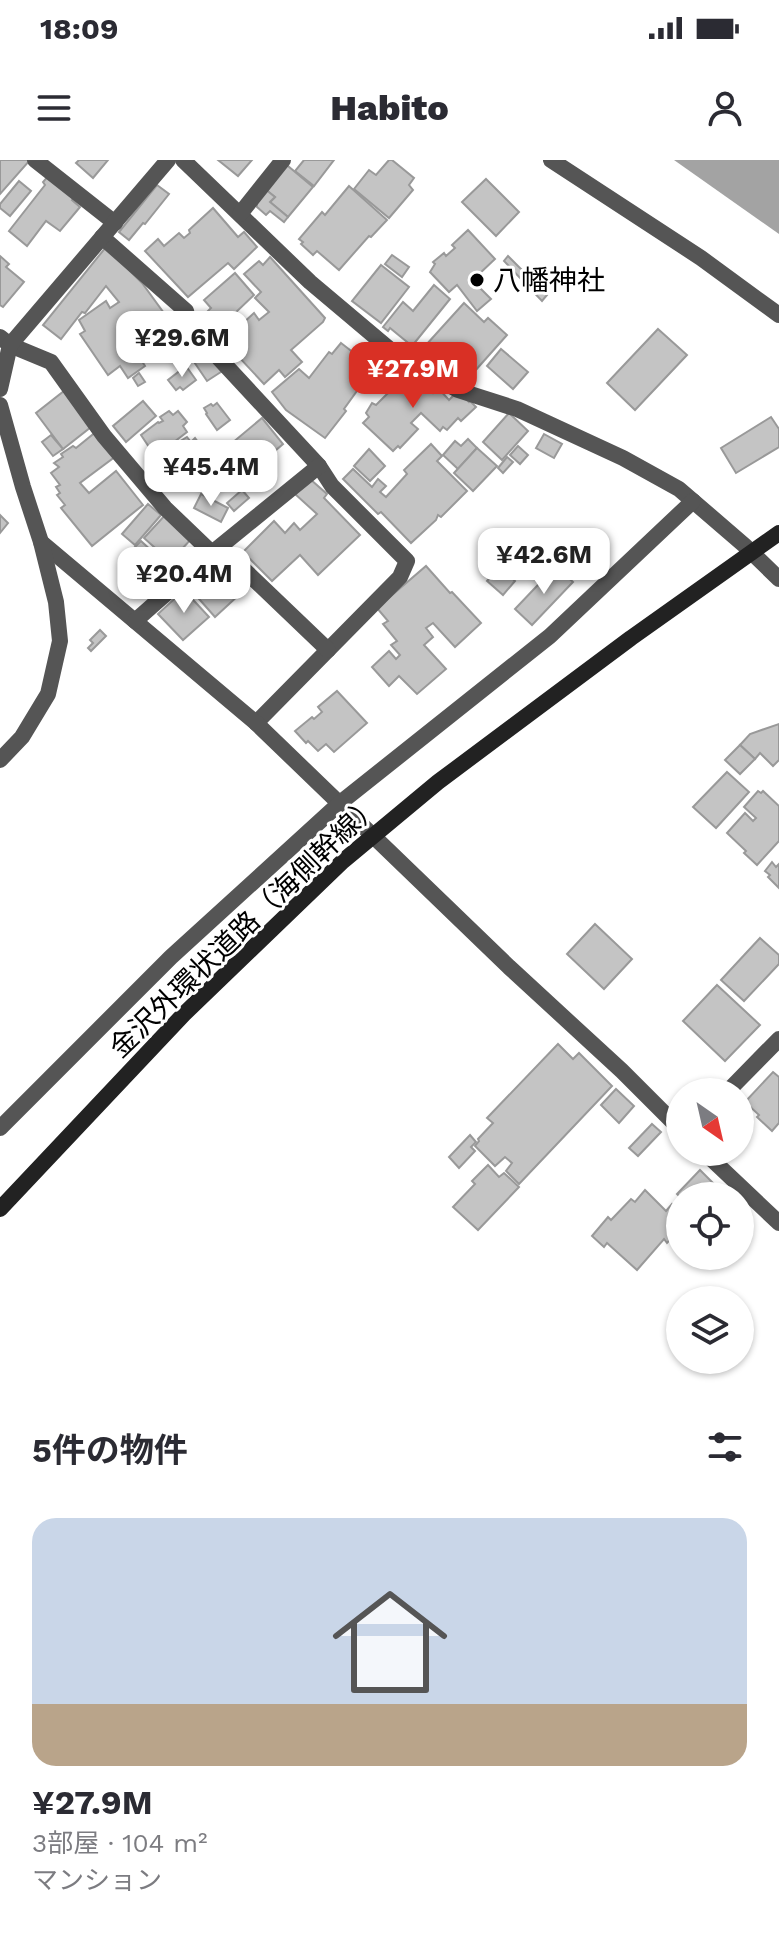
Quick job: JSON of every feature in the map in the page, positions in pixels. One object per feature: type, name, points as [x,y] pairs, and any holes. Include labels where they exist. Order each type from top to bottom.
[{"type":"main road","name":"金沢外環状道路（海側幹線）","points":[[0,1209],[184,1014],[343,861],[438,782],[631,638],[779,533]]},
{"type":"street","points":[[35,160],[115,223]]},
{"type":"street","points":[[0,389],[5,341],[115,223],[168,160]]},
{"type":"street","points":[[183,160],[310,282],[399,357],[458,390],[517,409],[623,458],[679,489],[779,579]]},
{"type":"street","points":[[240,214],[283,160]]},
{"type":"street","points":[[551,160],[701,258],[779,315]]},
{"type":"street","points":[[102,237],[186,311],[190,327],[319,466],[332,486],[407,561],[400,577],[256,723]]},
{"type":"street","points":[[5,341],[51,362],[104,436],[165,508],[212,553],[237,563],[328,650]]},
{"type":"street","points":[[0,405],[41,542],[56,602],[60,641],[48,694],[22,737],[0,760]]},
{"type":"street","points":[[135,621],[319,466]]},
{"type":"street","points":[[0,1128],[171,957],[340,803],[550,636],[693,501]]},
{"type":"street","points":[[41,542],[256,723],[666,1115]]},
{"type":"street","points":[[741,1078],[779,1039]]},
{"type":"street","points":[[719,1166],[779,1223]]},
{"type":"shaded area","points":[[674,160],[779,160],[779,234]]},
{"type":"building","points":[[0,160],[30,160],[0,194]]},
{"type":"building","points":[[79,160],[108,160],[93,178],[76,163]]},
{"type":"building","points":[[218,160],[252,160],[238,176]]},
{"type":"building","points":[[304,160],[334,160],[314,186],[295,171]]},
{"type":"building","points":[[389,160],[414,178],[409,185],[413,190],[389,218],[354,189],[369,170],[376,175]]},
{"type":"building","points":[[282,161],[313,187],[288,217],[270,202],[275,197],[265,189]]},
{"type":"building","points":[[50,174],[75,196],[72,200],[80,207],[60,231],[46,221],[27,246],[9,231]]},
{"type":"building","points":[[486,179],[519,212],[496,236],[462,202]]},
{"type":"building","points":[[19,181],[31,191],[10,216],[0,208],[0,204]]},
{"type":"building","points":[[157,185],[169,194],[129,240],[119,232]]},
{"type":"building","points":[[349,186],[387,220],[339,270],[317,251],[313,255],[299,239],[322,212],[325,215]]},
{"type":"building","points":[[265,189],[275,197],[270,202],[288,217],[284,222],[270,211],[266,215],[257,207],[256,193]]},
{"type":"building","points":[[213,208],[238,237],[244,232],[257,247],[234,269],[228,263],[188,297],[145,251],[158,239],[164,246],[179,233],[184,238]]},
{"type":"building","points":[[468,230],[495,259],[478,275],[476,273],[470,278],[491,299],[477,311],[457,285],[449,292],[430,272],[435,264],[433,262],[455,248],[452,245]]},
{"type":"building","points":[[106,247],[142,283],[177,331],[143,355],[138,355],[145,366],[128,378],[120,366],[108,375],[80,334],[85,331],[79,320],[106,301],[110,308],[119,302],[106,286],[61,339],[43,325]]},
{"type":"building","points":[[392,255],[409,267],[402,277],[385,264]]},
{"type":"building","points":[[0,256],[9,264],[6,267],[24,282],[3,307],[0,305]]},
{"type":"building","points":[[508,256],[547,295],[542,301],[504,261]]},
{"type":"building","points":[[270,257],[325,318],[291,350],[302,362],[285,377],[279,370],[264,384],[224,341],[229,337],[206,313],[211,308],[204,300],[235,273],[254,295],[233,315],[242,324],[254,313],[259,320],[269,312],[255,298],[261,292],[244,274],[259,261],[263,265]]},
{"type":"building","points":[[381,265],[409,287],[381,323],[352,301]]},
{"type":"building","points":[[434,285],[450,299],[412,346],[390,328],[388,331],[383,327],[403,302],[413,311]]},
{"type":"building","points":[[464,303],[484,322],[488,318],[507,335],[474,372],[453,353],[445,362],[426,345]]},
{"type":"building","points":[[658,329],[687,355],[635,410],[607,383]]},
{"type":"building","points":[[207,340],[227,368],[207,381],[188,353]]},
{"type":"building","points":[[341,343],[372,370],[325,438],[286,410],[272,392],[299,369],[309,378],[329,352],[332,354]]},
{"type":"building","points":[[371,343],[388,354],[379,367],[362,355]]},
{"type":"building","points":[[501,349],[528,372],[513,389],[487,366]]},
{"type":"building","points":[[186,366],[196,380],[183,390],[180,387],[176,390],[168,380]]},
{"type":"building","points":[[407,368],[433,393],[438,388],[449,400],[458,391],[476,407],[461,421],[458,418],[447,430],[443,427],[440,431],[421,413],[411,423],[418,429],[393,451],[363,423],[369,417],[366,413],[372,403],[376,405],[389,392],[387,389]]},
{"type":"building","points":[[139,373],[145,382],[138,386],[133,378]]},
{"type":"building","points":[[64,391],[91,427],[63,449],[36,413]]},
{"type":"building","points":[[143,401],[156,416],[126,442],[113,426]]},
{"type":"building","points":[[217,403],[230,420],[217,430],[204,408]]},
{"type":"building","points":[[169,411],[173,415],[178,411],[187,422],[183,426],[187,432],[161,452],[159,449],[153,453],[141,435],[163,421],[160,417]]},
{"type":"building","points":[[509,413],[528,431],[502,460],[483,442]]},
{"type":"building","points":[[771,417],[779,429],[779,447],[736,473],[721,448]]},
{"type":"building","points":[[262,418],[283,444],[248,474],[226,448]]},
{"type":"building","points":[[97,431],[116,456],[80,483],[89,493],[116,471],[143,505],[92,546],[61,508],[65,505],[57,495],[60,493],[56,487],[60,485],[51,473],[59,467],[54,463],[63,457],[61,454],[73,446],[76,448]]},
{"type":"building","points":[[544,434],[562,444],[554,458],[536,448]]},
{"type":"building","points":[[51,435],[63,449],[53,456],[42,442]]},
{"type":"building","points":[[187,437],[191,442],[195,438],[204,450],[200,453],[206,461],[172,481],[160,466],[163,464],[160,459]]},
{"type":"building","points":[[468,439],[477,448],[458,469],[443,455],[455,441],[461,446]]},
{"type":"building","points":[[431,444],[442,456],[437,461],[467,491],[411,543],[343,479],[353,469],[372,487],[378,479],[386,486],[380,492],[386,497],[407,474],[404,470]]},
{"type":"building","points":[[518,446],[528,455],[520,464],[510,455]]},
{"type":"building","points":[[477,448],[497,466],[473,491],[454,473]]},
{"type":"building","points":[[369,449],[385,466],[370,481],[354,466]]},
{"type":"building","points":[[222,452],[230,462],[218,472],[209,462]]},
{"type":"building","points":[[507,457],[513,462],[503,473],[498,468]]},
{"type":"building","points":[[310,479],[327,494],[324,498],[360,535],[318,575],[300,555],[272,581],[243,552],[274,521],[285,533],[294,523],[300,530],[317,514],[295,494]]},
{"type":"building","points":[[242,490],[249,498],[234,511],[227,503]]},
{"type":"building","points":[[201,494],[228,508],[221,522],[194,508]]},
{"type":"building","points":[[148,504],[161,515],[135,545],[122,534]]},
{"type":"building","points":[[167,513],[193,537],[173,564],[144,538]]},
{"type":"building","points":[[0,515],[8,523],[0,533]]},
{"type":"building","points":[[141,541],[168,566],[149,585],[122,560]]},
{"type":"building","points":[[210,560],[240,594],[215,617],[185,583]]},
{"type":"building","points":[[426,566],[481,623],[455,647],[433,623],[426,628],[433,637],[424,645],[446,669],[417,694],[399,676],[389,686],[372,667],[389,651],[396,659],[400,655],[391,645],[397,641],[383,624],[388,621],[377,608]]},
{"type":"building","points":[[556,566],[573,582],[532,625],[515,609]]},
{"type":"building","points":[[500,567],[515,581],[503,595],[487,581]]},
{"type":"building","points":[[184,590],[209,617],[183,640],[158,614]]},
{"type":"building","points":[[100,630],[106,636],[91,651],[88,648],[93,643],[90,640]]},
{"type":"building","points":[[337,691],[367,723],[334,752],[326,744],[318,751],[295,731],[322,712],[318,707]]},
{"type":"building","points":[[779,724],[779,760],[773,766],[760,753],[755,759],[740,745],[750,734]]},
{"type":"building","points":[[740,745],[755,759],[740,774],[725,760]]},
{"type":"building","points":[[727,772],[749,792],[716,828],[693,807]]},
{"type":"building","points":[[758,791],[763,791],[779,806],[779,841],[757,865],[727,833],[745,813],[753,821],[756,818],[744,807]]},
{"type":"building","points":[[772,862],[776,867],[779,864],[779,888],[765,871]]},
{"type":"building","points":[[595,924],[632,959],[604,989],[567,954]]},
{"type":"building","points":[[760,938],[779,955],[779,964],[744,1001],[721,980]]},
{"type":"building","points":[[717,985],[760,1025],[725,1061],[683,1021]]},
{"type":"building","points":[[558,1044],[573,1059],[579,1053],[612,1086],[519,1184],[506,1171],[512,1163],[505,1157],[495,1166],[475,1146],[493,1123],[487,1118]]},
{"type":"building","points":[[773,1072],[779,1077],[779,1123],[772,1131],[757,1117],[754,1092]]},
{"type":"building","points":[[616,1089],[634,1106],[619,1123],[601,1105]]},
{"type":"building","points":[[652,1124],[661,1132],[638,1156],[629,1148]]},
{"type":"building","points":[[470,1135],[476,1142],[471,1147],[475,1151],[459,1168],[449,1157]]},
{"type":"building","points":[[488,1165],[499,1177],[504,1173],[519,1187],[478,1230],[453,1207]]},
{"type":"building","points":[[700,1170],[712,1182],[688,1182]]},
{"type":"building","points":[[645,1190],[666,1211],[666,1242],[664,1239],[637,1270],[607,1243],[604,1247],[592,1236],[608,1217],[611,1220],[631,1199],[635,1202]]},
{"type":"place","name":"八幡神社","points":[[477,280]]}]
